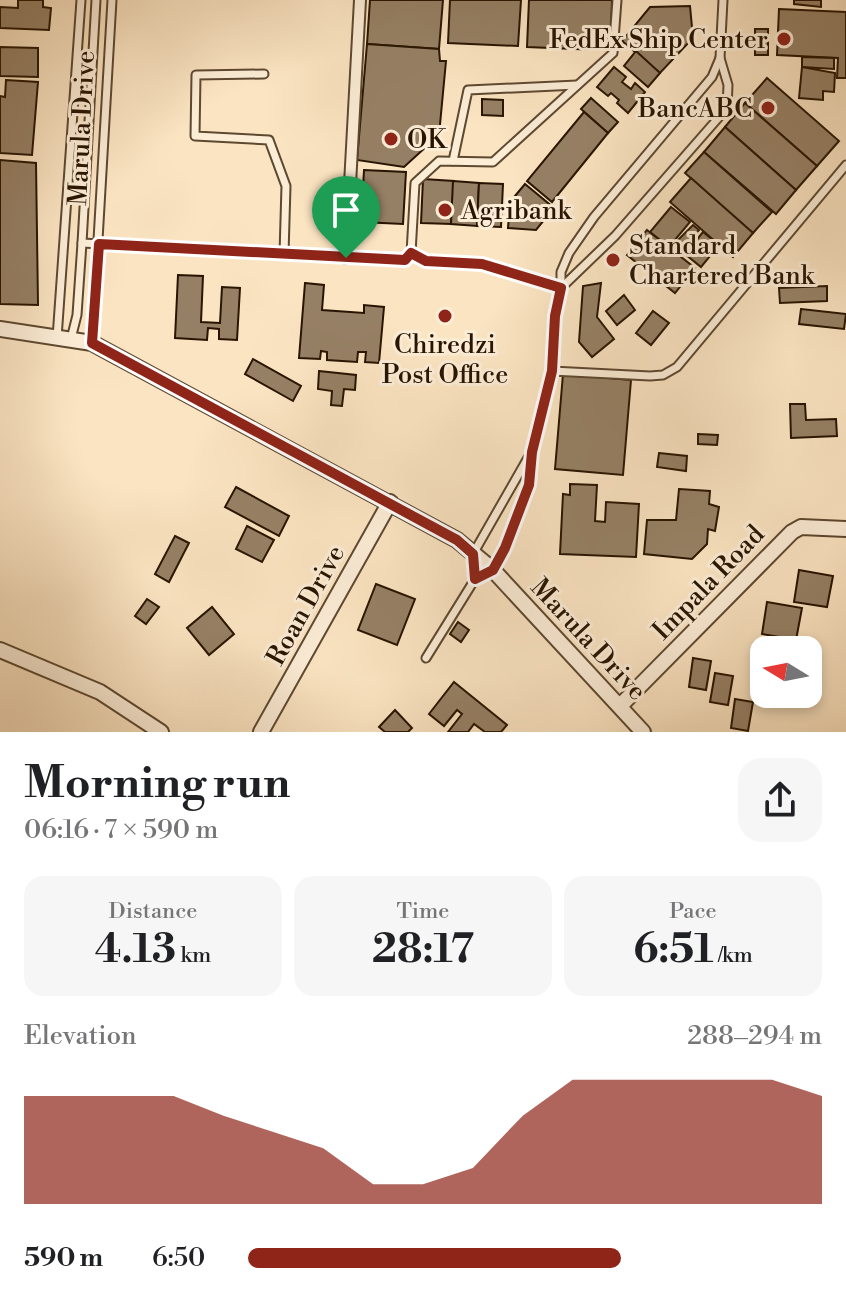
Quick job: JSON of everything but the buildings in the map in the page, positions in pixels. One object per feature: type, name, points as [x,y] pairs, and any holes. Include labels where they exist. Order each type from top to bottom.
[{"type":"street","points":[[346,258],[360,0]]},
{"type":"street","points":[[0,329],[92,343]]},
{"type":"street","name":"Marula Drive","points":[[92,343],[457,540],[493,570],[643,732]]},
{"type":"street","name":"Roan Drive","points":[[261,732],[390,502]]},
{"type":"street","name":"Impala Road","points":[[620,706],[792,532],[801,527],[846,529]]},
{"type":"street","points":[[0,650],[100,692],[161,732]]},
{"type":"lane","points":[[64,339],[81,0]]},
{"type":"lane","name":"Marula Drive","points":[[64,339],[77,315],[96,0]]},
{"type":"lane","name":"Marula Drive","points":[[92,343],[112,0]]},
{"type":"lane","points":[[82,243],[405,260],[411,253],[415,183],[439,161],[493,162],[613,53],[617,0]]},
{"type":"lane","points":[[561,288],[615,236],[727,108],[728,85],[720,58],[723,0]]},
{"type":"lane","points":[[77,57],[108,59]]},
{"type":"lane","points":[[426,658],[475,579],[493,570],[505,548],[529,485],[532,452],[552,371],[561,272],[569,253],[585,229],[698,90],[712,77],[720,58]]},
{"type":"lane","points":[[264,74],[196,75],[195,136],[269,140],[286,186],[284,254]]},
{"type":"lane","points":[[453,161],[468,90],[577,85]]},
{"type":"lane","points":[[552,371],[650,376],[663,375],[677,367],[846,165]]},
{"type":"lane","points":[[411,253],[426,261],[482,264],[561,288]]},
{"type":"lane","points":[[475,579],[473,554],[532,452]]},
{"type":"place","name":"FedEx Ship Center","points":[[784,39]]},
{"type":"place","name":"BancABC","points":[[768,108]]},
{"type":"place","name":"OK","points":[[391,139]]},
{"type":"place","name":"Agribank","points":[[445,210]]},
{"type":"place","name":"Standard Chartered Bank","points":[[613,260]]},
{"type":"place","name":"Chiredzi Post Office","points":[[445,316]]},
{"type":"route","points":[[99,244],[346,258],[405,260],[411,253],[426,261],[482,264],[561,288],[555,316],[552,371],[532,452],[529,485],[505,548],[493,570],[475,579],[473,554],[457,540],[92,343],[99,244]]}]
